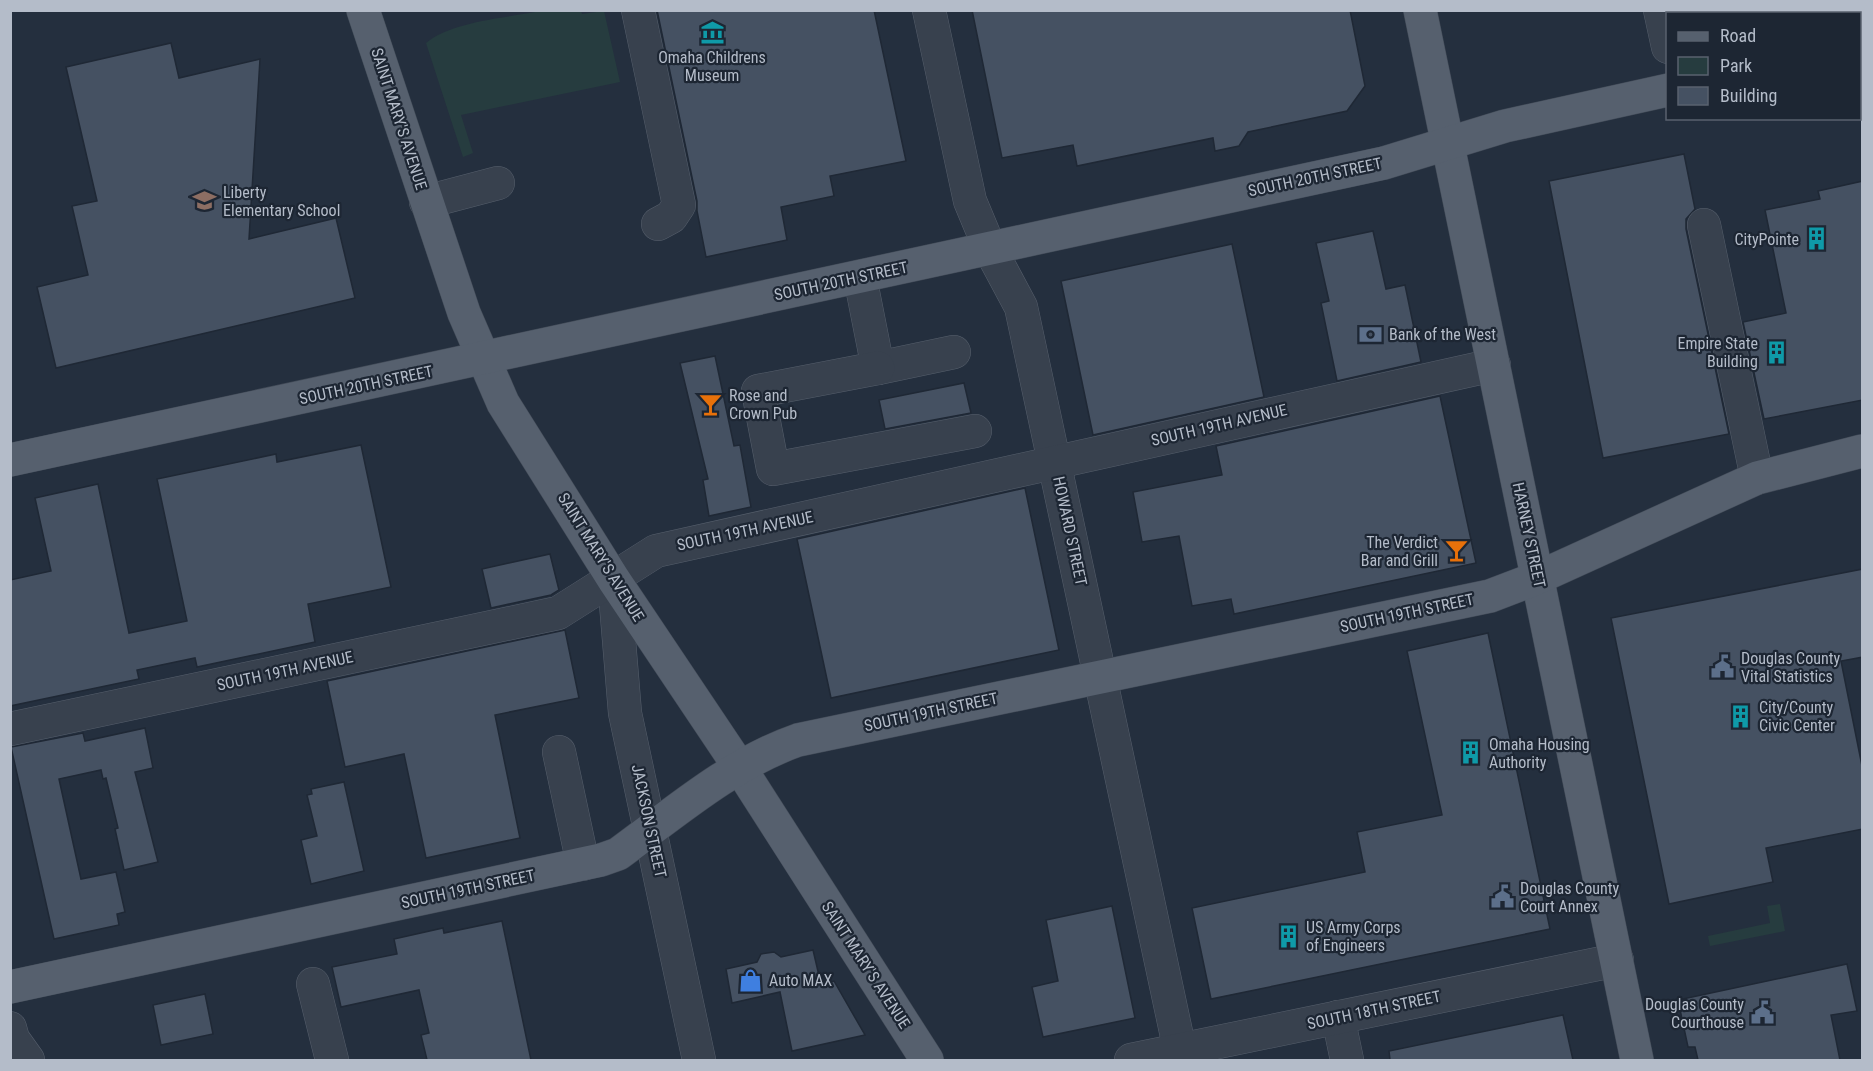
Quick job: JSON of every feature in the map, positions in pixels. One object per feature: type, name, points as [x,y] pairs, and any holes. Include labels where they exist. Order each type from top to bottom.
[{"type":"main road","name":"SAINT MARY'S AVENUE","points":[[363,10],[426,202],[482,360],[502,403],[614,580],[740,768],[927,1060]]},
{"type":"main road","name":"HARNEY STREET","points":[[1420,10],[1637,1060]]},
{"type":"main road","name":"SOUTH 20TH STREET","points":[[10,460],[482,360],[1384,163],[1505,126],[1666,90]]},
{"type":"main road","name":"SOUTH 19TH STREET","points":[[10,987],[583,864],[618,854],[740,768],[775,748],[804,738],[1490,596],[1538,578],[1757,478],[1863,452]]},
{"type":"street","points":[[638,10],[678,205],[671,217],[658,224]]},
{"type":"street","name":"HOWARD STREET","points":[[929,10],[970,201],[990,249],[1021,307],[1056,462],[1180,1055]]},
{"type":"street","points":[[1660,10],[1666,38]]},
{"type":"street","points":[[426,202],[498,183]]},
{"type":"street","points":[[1704,225],[1757,478]]},
{"type":"street","points":[[860,277],[878,368]]},
{"type":"street","points":[[954,352],[758,391],[774,469],[975,430]]},
{"type":"street","name":"SOUTH 19TH AVENUE","points":[[10,729],[558,613],[614,580],[656,551],[1494,365]]},
{"type":"street","name":"JACKSON STREET","points":[[614,580],[626,713],[699,1060]]},
{"type":"street","points":[[559,752],[583,864]]},
{"type":"street","name":"SOUTH 18TH STREET","points":[[1131,1060],[1180,1055],[1338,1017],[1617,960]]},
{"type":"street","points":[[313,984],[332,1060]]},
{"type":"street","points":[[1338,1017],[1347,1060]]},
{"type":"street","points":[[10,1028],[13,1039],[28,1060]]},
{"type":"green space","points":[[540,11],[581,11],[582,14],[604,11],[620,82],[461,115],[473,153],[463,157],[426,43],[465,25]]},
{"type":"green space","points":[[1780,904],[1785,931],[1710,946],[1708,936],[1770,923],[1767,906]]},
{"type":"building","points":[[657,10],[874,10],[906,161],[830,176],[834,196],[781,207],[787,240],[706,257],[697,201]]},
{"type":"building","points":[[972,10],[1350,10],[1365,86],[1347,111],[1248,132],[1239,146],[1215,151],[1213,138],[1077,166],[1073,145],[1002,158]]},
{"type":"building","points":[[171,43],[179,78],[260,59],[249,239],[336,218],[355,298],[56,368],[37,287],[88,275],[72,206],[97,201],[66,67]]},
{"type":"building","points":[[1684,154],[1695,209],[1686,219],[1686,229],[1729,434],[1603,458],[1549,181]]},
{"type":"building","points":[[1863,181],[1863,400],[1764,419],[1743,322],[1786,313],[1765,210],[1820,199],[1818,191]]},
{"type":"building","name":"Bank of the West","points":[[1373,231],[1386,289],[1405,285],[1421,362],[1337,381],[1321,303],[1329,301],[1316,243]]},
{"type":"building","points":[[1232,244],[1264,397],[1093,435],[1061,281]]},
{"type":"building","points":[[715,356],[734,446],[740,445],[751,507],[709,516],[703,480],[708,479],[680,363]]},
{"type":"building","points":[[964,383],[971,413],[885,429],[879,400]]},
{"type":"building","points":[[1440,396],[1476,563],[1234,614],[1231,599],[1192,606],[1179,536],[1142,542],[1133,492],[1222,475],[1216,446]]},
{"type":"building","points":[[361,445],[391,587],[308,604],[315,642],[197,667],[195,658],[137,670],[139,679],[10,706],[10,580],[51,571],[35,498],[98,484],[129,633],[187,621],[157,479],[276,454],[277,462]]},
{"type":"building","points":[[1025,488],[1059,650],[831,698],[797,539]]},
{"type":"building","points":[[550,554],[559,590],[551,595],[491,608],[482,569]]},
{"type":"building","name":"City/County Civic Center","points":[[1863,569],[1863,657],[1841,661],[1863,771],[1863,829],[1766,848],[1773,882],[1669,904],[1611,618]]},
{"type":"building","points":[[565,630],[579,698],[495,715],[520,838],[426,858],[404,754],[345,767],[327,681]]},
{"type":"building","points":[[1488,633],[1550,929],[1211,999],[1192,908],[1365,872],[1357,832],[1442,815],[1407,651]]},
{"type":"building","points":[[145,728],[153,768],[135,772],[158,862],[124,870],[115,829],[118,828],[106,778],[103,779],[101,770],[59,779],[81,879],[116,872],[125,912],[117,914],[119,925],[54,939],[11,747],[83,733],[85,741]]},
{"type":"building","points":[[344,782],[364,871],[311,884],[301,840],[317,836],[307,795],[312,794],[311,789]]},
{"type":"building","points":[[1112,906],[1135,1018],[1043,1037],[1032,987],[1058,981],[1046,920]]},
{"type":"building","points":[[502,921],[531,1060],[427,1060],[421,1035],[429,1033],[419,990],[341,1007],[332,967],[397,954],[394,939],[443,928],[444,933]]},
{"type":"building","points":[[813,950],[821,984],[834,981],[865,1035],[792,1051],[780,992],[732,1003],[726,969],[757,962],[761,954],[774,952],[781,957]]},
{"type":"building","name":"Douglas County Courthouse","points":[[1847,964],[1857,1011],[1831,1015],[1840,1060],[1698,1060],[1695,1047],[1688,1047],[1678,1000]]},
{"type":"building","points":[[205,994],[213,1034],[161,1045],[153,1005]]},
{"type":"building","points":[[1563,1015],[1573,1060],[1390,1060],[1389,1051]]},
{"type":"place","name":"Omaha Childrens Museum","points":[[712,32]]},
{"type":"place","name":"Liberty Elementary School","points":[[205,201]]},
{"type":"place","name":"CityPointe","points":[[1817,239]]},
{"type":"place","name":"Bank of the West","points":[[1371,334]]},
{"type":"place","name":"Empire State Building","points":[[1776,352]]},
{"type":"place","name":"Rose and Crown Pub","points":[[711,404]]},
{"type":"place","name":"The Verdict Bar and Grill","points":[[1456,551]]},
{"type":"place","name":"Douglas County Vital Statistics","points":[[1723,667]]},
{"type":"place","name":"City/County Civic Center","points":[[1741,716]]},
{"type":"place","name":"Omaha Housing Authority","points":[[1471,753]]},
{"type":"place","name":"Douglas County Court Annex","points":[[1502,897]]},
{"type":"place","name":"US Army Corps of Engineers","points":[[1288,936]]},
{"type":"place","name":"Auto MAX","points":[[751,980]]},
{"type":"place","name":"Douglas County Courthouse","points":[[1762,1013]]}]
